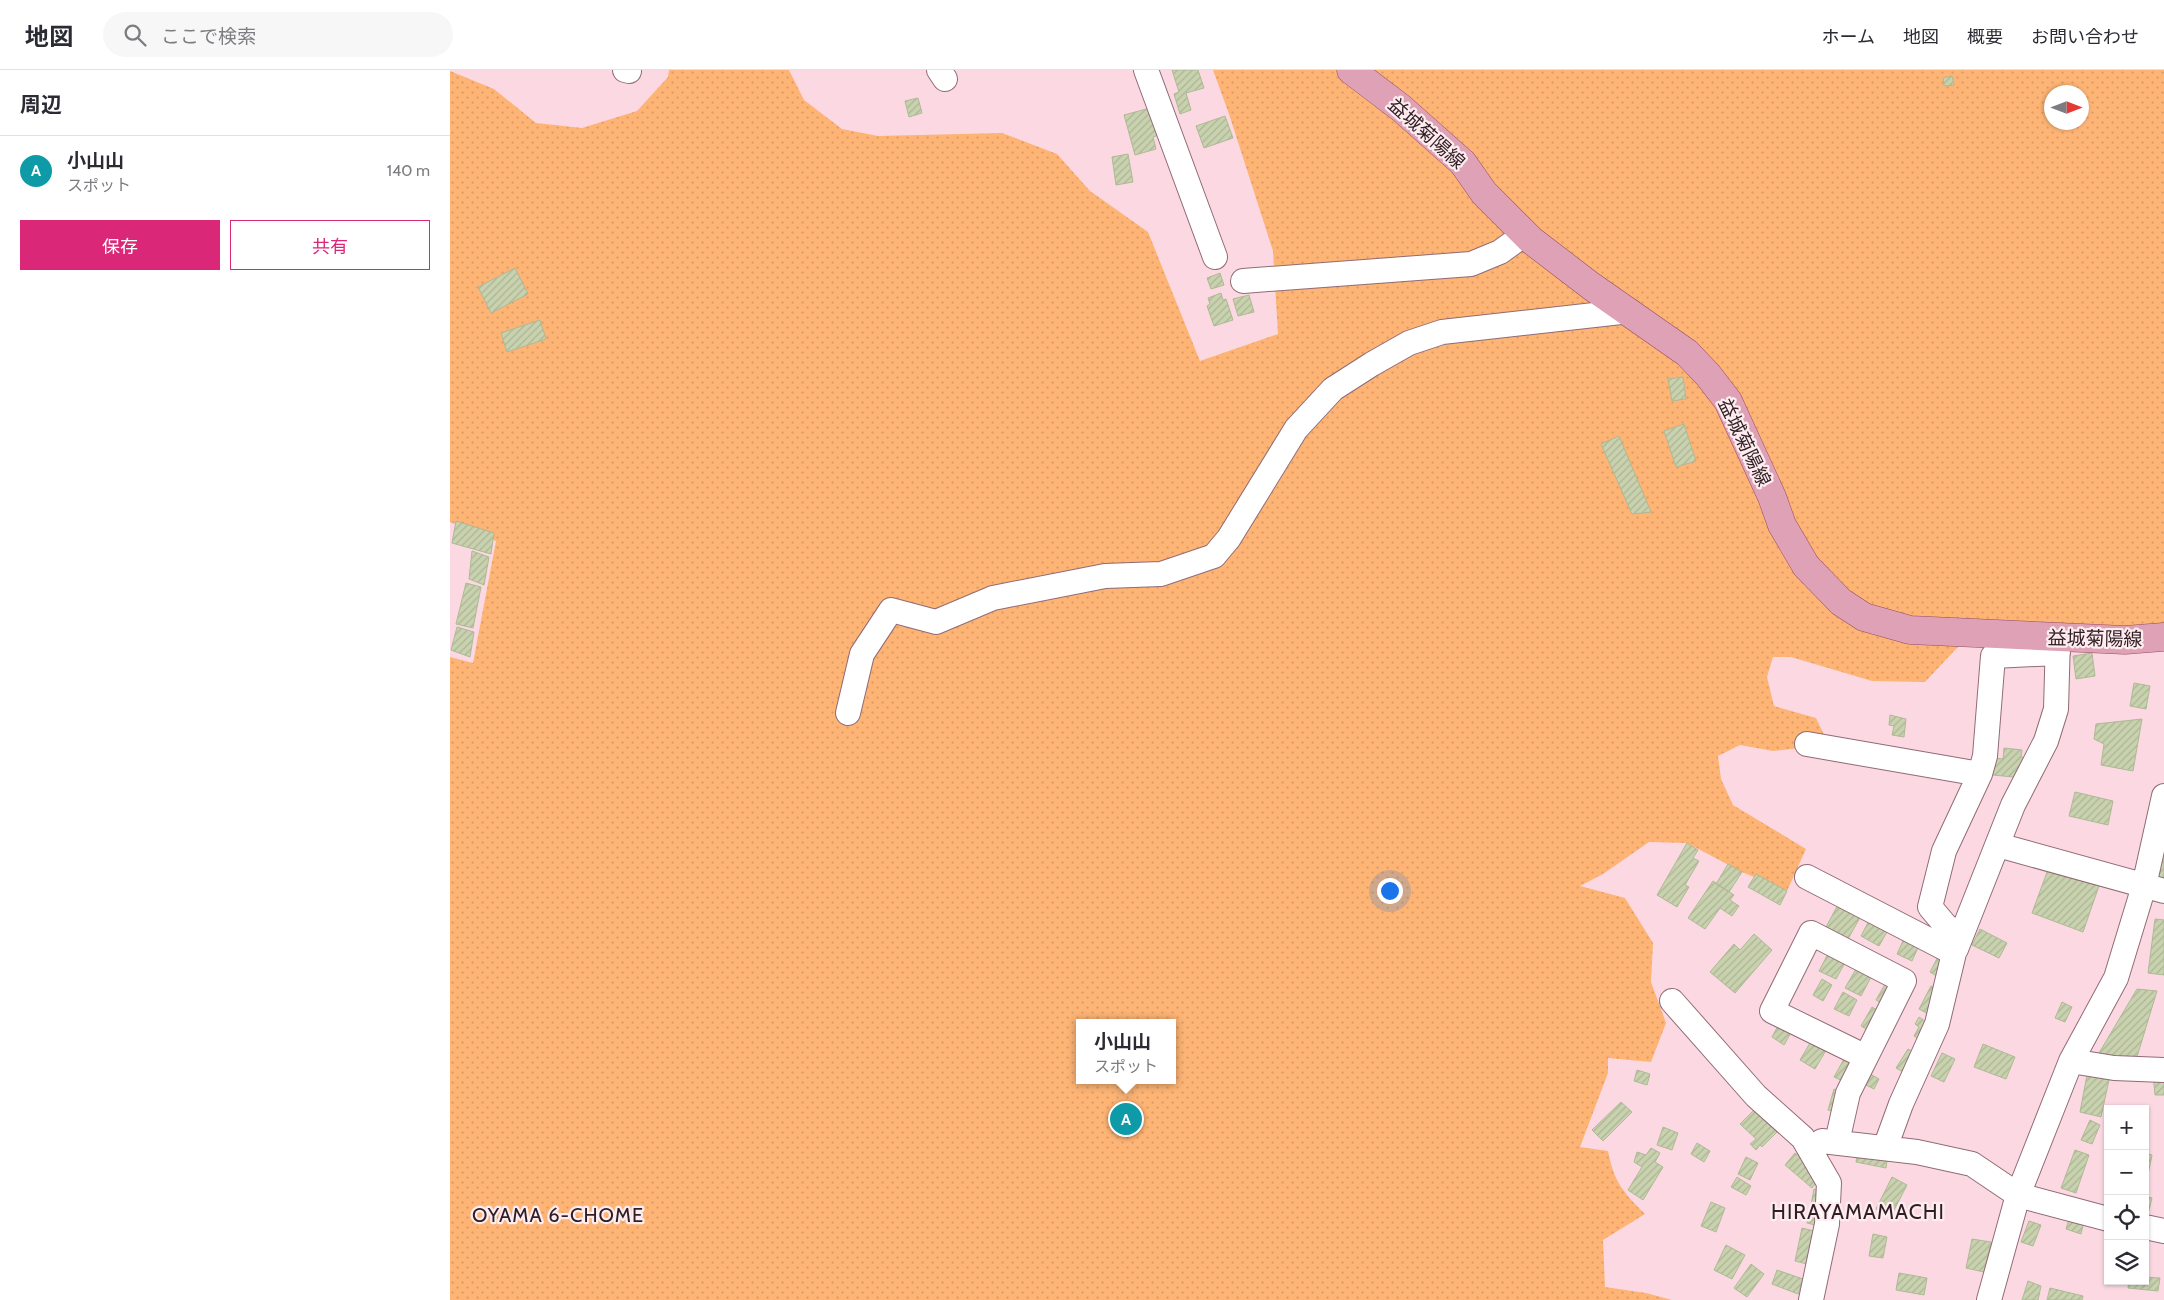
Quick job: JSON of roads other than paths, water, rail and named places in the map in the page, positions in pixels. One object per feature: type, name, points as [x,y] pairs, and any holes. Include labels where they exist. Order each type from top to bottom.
[{"type":"main road","name":"益城菊陽線","points":[[1351,70],[1401,108],[1463,163],[1484,193],[1526,234],[1591,286],[1630,311],[1687,353],[1708,375],[1728,401],[1772,497],[1782,525],[1806,566],[1841,602],[1864,617],[1910,630],[2058,645],[2164,637]]},
{"type":"street","points":[[1146,70],[1215,257]]},
{"type":"street","points":[[1243,281],[1471,264],[1500,252],[1526,234]]},
{"type":"street","points":[[848,713],[862,654],[891,610],[936,622],[993,598],[1105,576],[1161,574],[1214,556],[1228,538],[1296,429],[1333,389],[1372,364],[1409,344],[1442,332],[1630,311]]},
{"type":"street","points":[[1885,1148],[1901,1104],[1937,1024],[1958,944],[2013,805],[2046,741],[2056,709],[2058,645],[1993,656],[1985,756],[1980,774],[1944,851],[1930,907],[1958,944]]},
{"type":"street","points":[[1807,744],[1980,774]]},
{"type":"street","points":[[1989,1300],[2018,1195],[2071,1061],[2116,978],[2154,889],[2164,796]]},
{"type":"street","points":[[1998,845],[2154,889]]},
{"type":"street","points":[[1807,877],[1958,944]]},
{"type":"street","points":[[1837,1142],[1848,1093],[1866,1057],[1904,981],[1811,933],[1772,1011],[1866,1057]]},
{"type":"street","points":[[1672,1001],[1756,1096],[1803,1138],[1829,1183],[1827,1224],[1811,1300]]},
{"type":"street","points":[[2071,1061],[2114,1068],[2164,1070]]},
{"type":"street","points":[[1803,1138],[1885,1148],[1972,1164],[2018,1195],[2104,1218]]},
{"type":"street","points":[[2149,1228],[2164,1231]]},
{"type":"place","name":"小山山","points":[[1126,1119]]},
{"type":"district","name":"HIRAYAMAMACHI","points":[[1858,1212]]},
{"type":"district","name":"OYAMA 6-CHOME","points":[[558,1215]]}]
